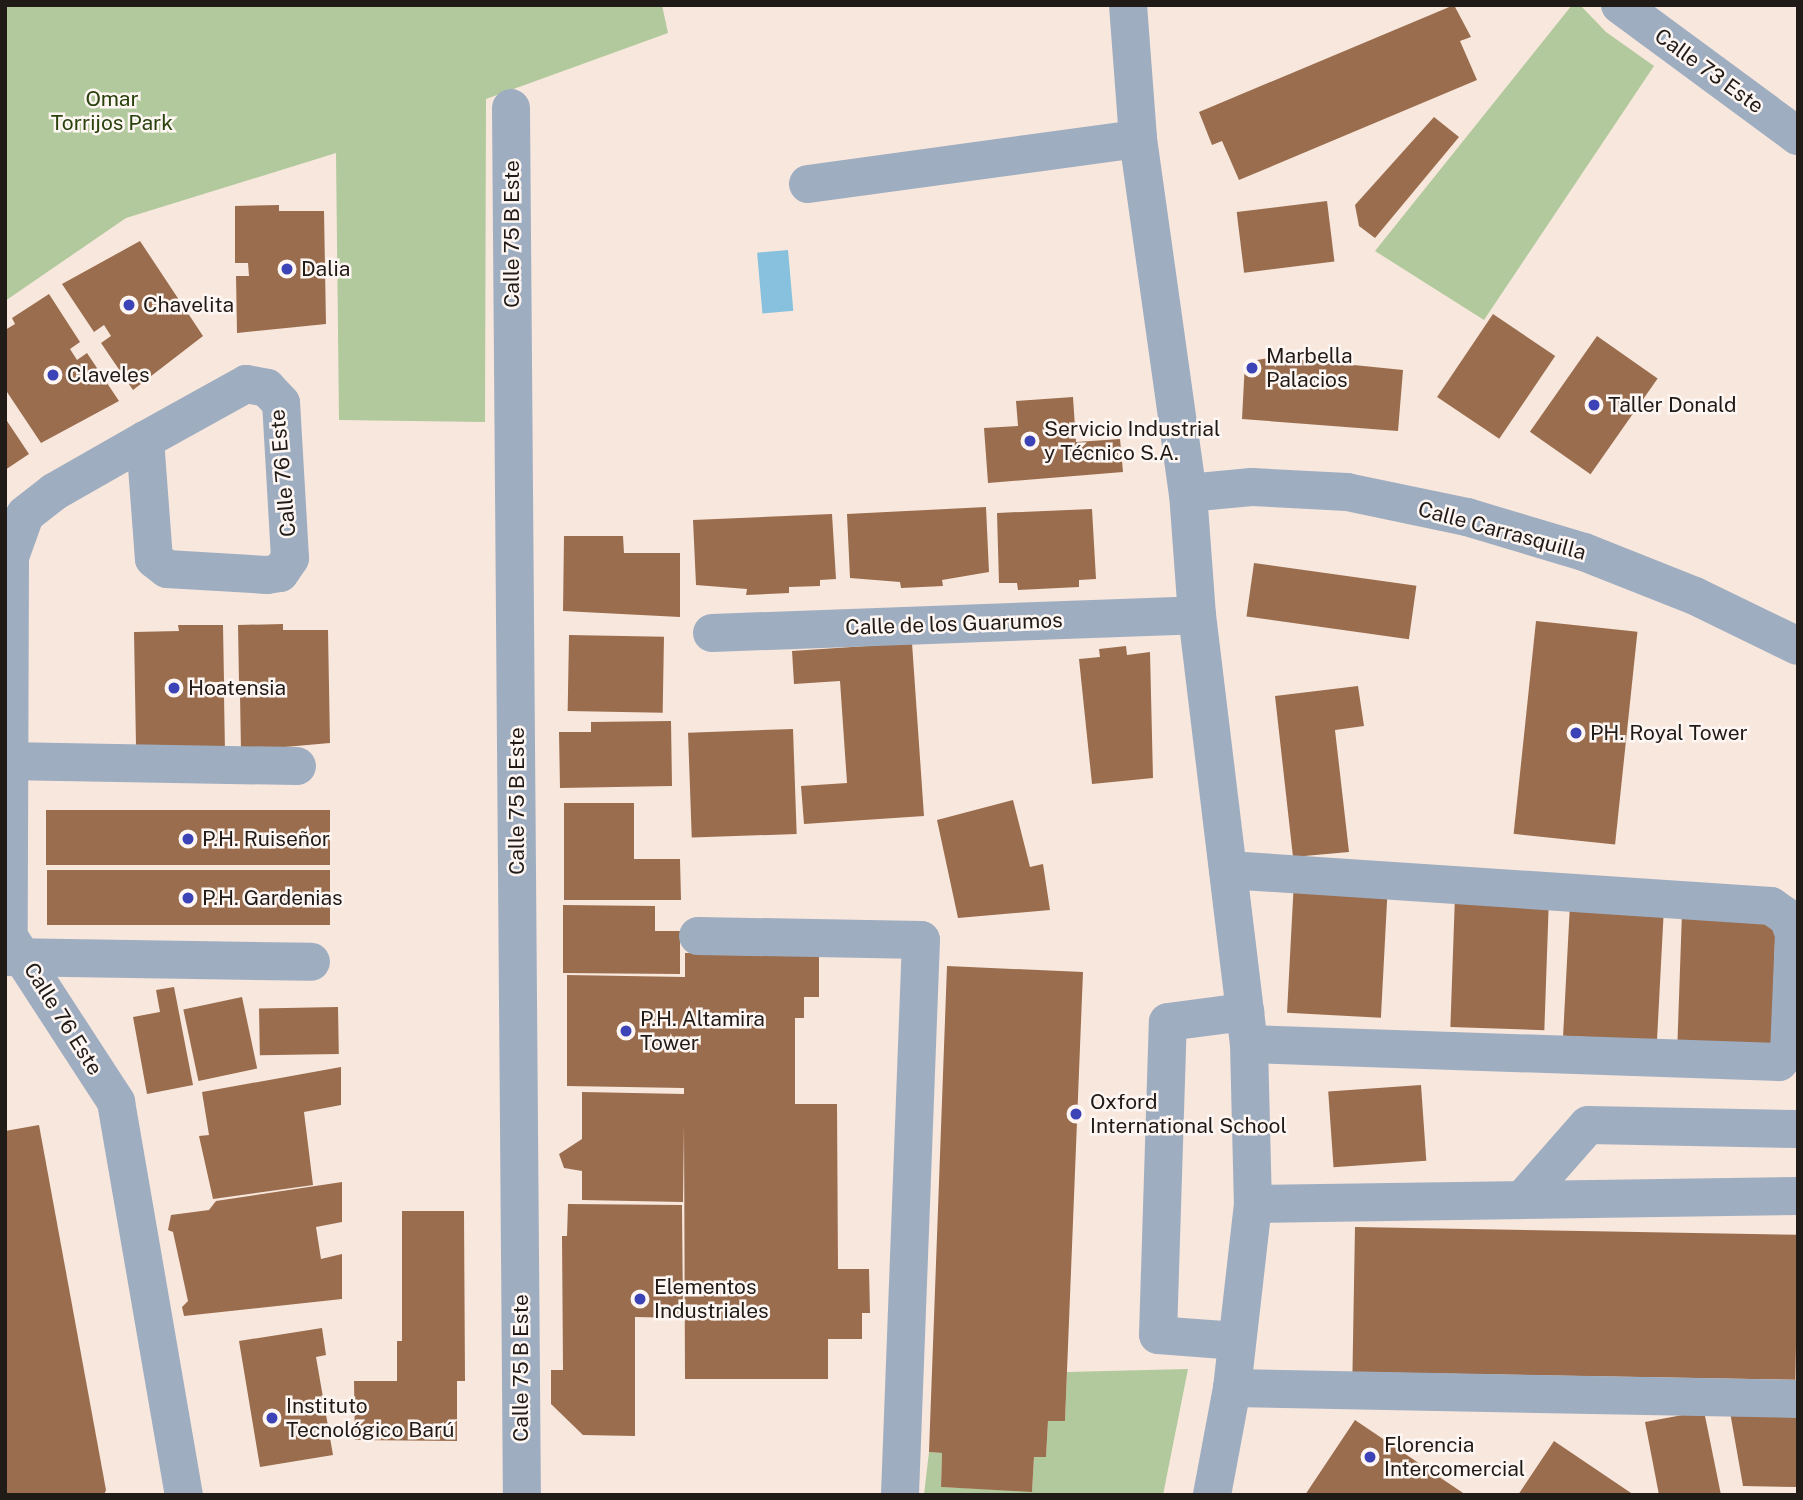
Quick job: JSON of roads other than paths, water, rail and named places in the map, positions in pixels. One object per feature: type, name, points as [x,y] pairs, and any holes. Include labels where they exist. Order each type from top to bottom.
[{"type":"street","points":[[1128,5],[1138,139],[1188,493],[1197,615],[1247,1028],[1253,1204],[1232,1388],[1212,1495]]},
{"type":"street","name":"Calle 73 Este","points":[[1620,5],[1798,136]]},
{"type":"street","name":"Calle 75 B Este","points":[[511,108],[522,1495]]},
{"type":"street","points":[[808,184],[1138,139]]},
{"type":"street","name":"Calle 76 Este","points":[[145,440],[154,559],[166,569],[280,573],[290,558],[281,403],[267,388],[246,384],[145,440],[54,492],[25,515],[9,557],[9,937],[15,957],[116,1102],[184,1495]]},
{"type":"street","name":"Calle Carrasquilla","points":[[1188,493],[1252,487],[1347,492],[1467,517],[1584,552],[1695,596],[1798,646]]},
{"type":"street","name":"Calle de los Guarumos","points":[[712,633],[1197,615]]},
{"type":"street","points":[[8,761],[297,765]]},
{"type":"street","points":[[1228,870],[1771,906],[1788,918],[1794,934],[1789,1051],[1779,1062],[1168,1022],[1158,1335],[1237,1341]]},
{"type":"street","points":[[698,936],[921,940],[900,1495]]},
{"type":"street","points":[[15,957],[311,962]]},
{"type":"street","points":[[1523,1199],[1588,1125],[1798,1129]]},
{"type":"street","points":[[1253,1204],[1798,1196]]},
{"type":"street","points":[[1232,1388],[1798,1399]]},
{"type":"water","points":[[788,250],[793,311],[762,313],[757,253]]},
{"type":"place","name":"Dalia","points":[[287,269]]},
{"type":"place","name":"Chavelita","points":[[129,305]]},
{"type":"place","name":"Marbella Palacios","points":[[1252,368]]},
{"type":"place","name":"Claveles","points":[[53,375]]},
{"type":"place","name":"Taller Donald","points":[[1594,405]]},
{"type":"place","name":"Servicio Industrial y Técnico S.A.","points":[[1030,441]]},
{"type":"place","name":"Hoatensia","points":[[174,688]]},
{"type":"place","name":"PH. Royal Tower","points":[[1576,733]]},
{"type":"place","name":"P.H. Ruiseñor","points":[[188,839]]},
{"type":"place","name":"P.H. Gardenias","points":[[188,898]]},
{"type":"place","name":"P.H. Altamira Tower","points":[[626,1031]]},
{"type":"place","name":"Oxford International School","points":[[1076,1114]]},
{"type":"place","name":"Elementos Industriales","points":[[640,1299]]},
{"type":"place","name":"Instituto Tecnológico Barú","points":[[272,1418]]},
{"type":"place","name":"Florencia Intercomercial","points":[[1370,1457]]},
{"type":"park label","name":"Omar Torrijos Park","points":[[112,111]]}]
